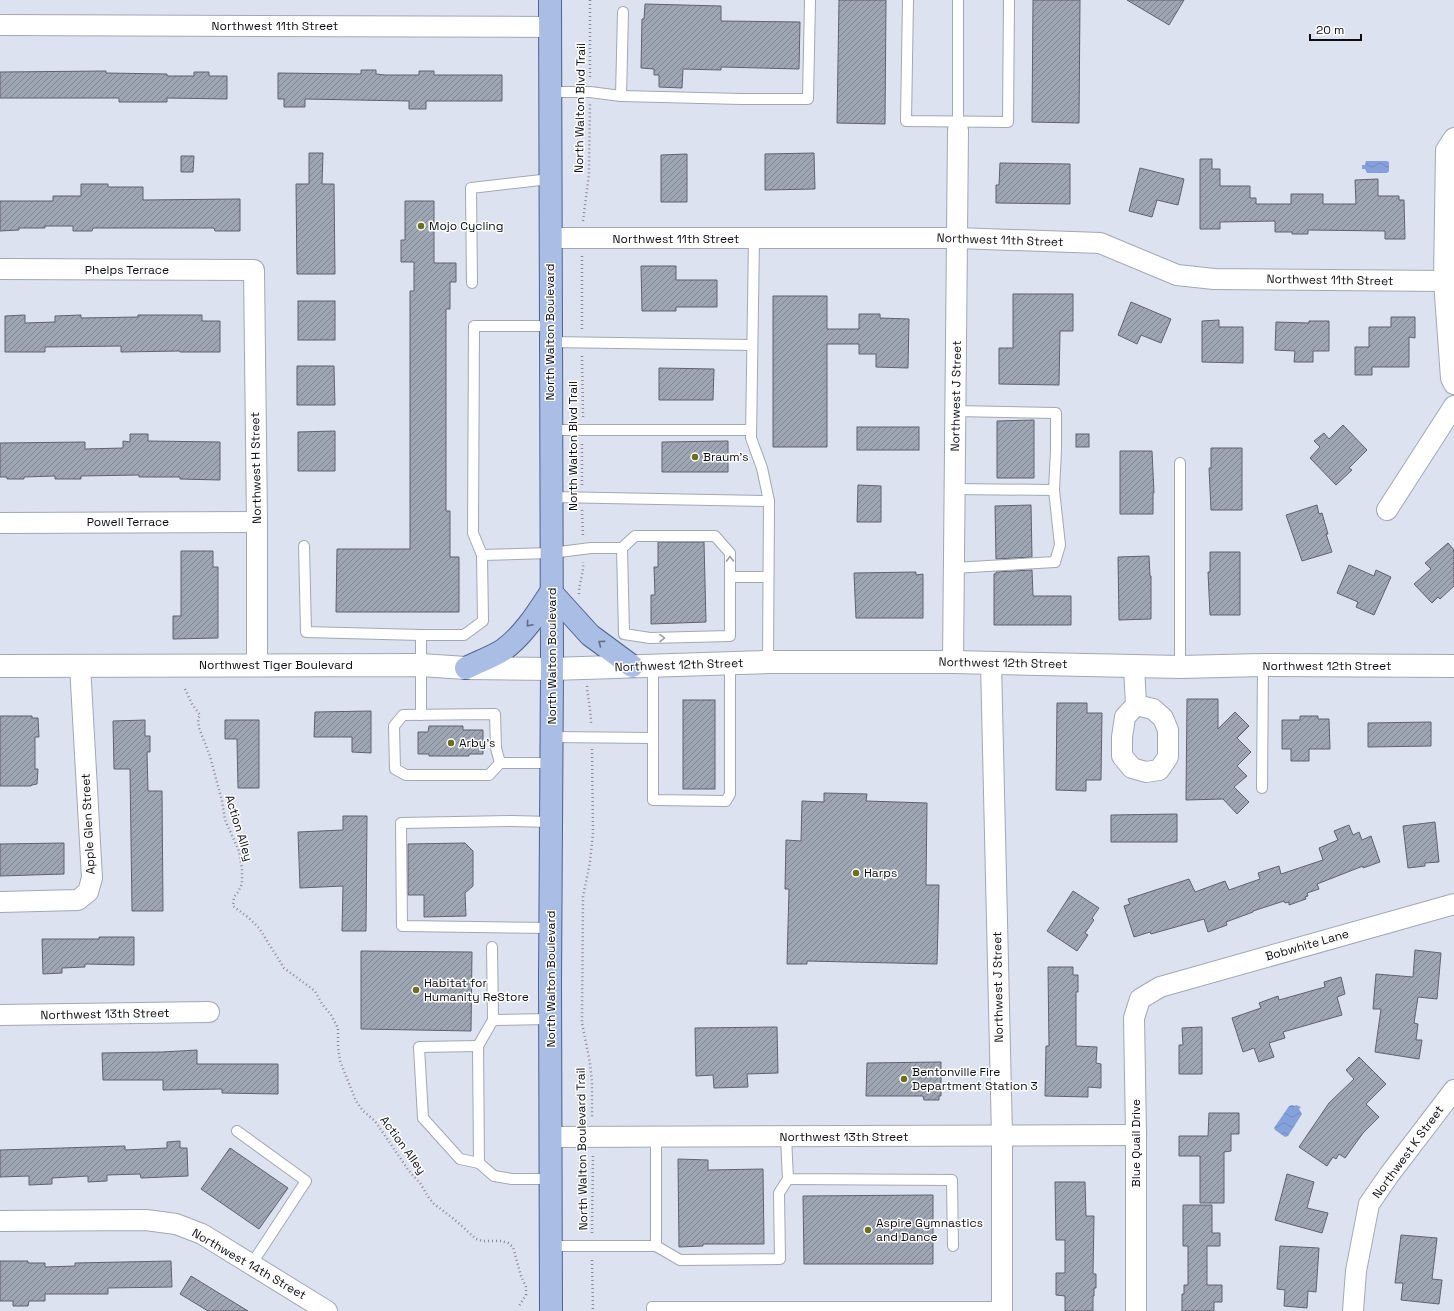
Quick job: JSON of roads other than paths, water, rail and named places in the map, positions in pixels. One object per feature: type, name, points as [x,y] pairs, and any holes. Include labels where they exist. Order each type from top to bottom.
[{"type":"main road","name":"North Walton Boulevard","points":[[550,0],[552,669],[550,928],[551,1311]]},
{"type":"main road","points":[[466,668],[503,650],[508,646],[532,620],[551,592],[590,635],[642,666]]},
{"type":"street","name":"Northwest 11th Street","points":[[0,25],[550,27]]},
{"type":"street","name":"Northwest J Street","points":[[953,662],[958,126]]},
{"type":"street","points":[[1454,138],[1446,150],[1444,281],[1451,378],[1454,384]]},
{"type":"street","name":"Northwest 11th Street","points":[[550,238],[957,238],[1100,243],[1177,275],[1214,279],[1444,281]]},
{"type":"street","name":"Phelps Terrace","points":[[0,269],[254,270]]},
{"type":"street","name":"Northwest H Street","points":[[254,270],[257,665]]},
{"type":"street","points":[[1387,510],[1454,406]]},
{"type":"street","name":"Powell Terrace","points":[[0,523],[257,522]]},
{"type":"street","name":"Northwest 12th Street","points":[[552,669],[768,662],[953,662],[1180,667],[1454,666]]},
{"type":"street","name":"Northwest J Street","points":[[991,663],[1002,1136],[1002,1309]]},
{"type":"street","name":"Apple Glen Street","points":[[0,902],[78,900],[88,892],[92,878],[80,665]]},
{"type":"street","name":"Northwest Tiger Boulevard","points":[[0,666],[421,665],[466,668],[552,669]]},
{"type":"street","points":[[1134,666],[1136,704]]},
{"type":"street","name":"Bobwhite Lane","points":[[1160,987],[1454,904]]},
{"type":"street","name":"Blue Quail Drive","points":[[1136,1311],[1136,1135],[1134,1018],[1140,999],[1160,987]]},
{"type":"street","name":"Northwest 13th Street","points":[[0,1015],[209,1012]]},
{"type":"street","name":"Northwest K Street","points":[[1353,1311],[1356,1271],[1370,1204],[1389,1175],[1454,1090]]},
{"type":"street","name":"Northwest 13th Street","points":[[551,1137],[1136,1135]]},
{"type":"street","name":"Northwest 14th Street","points":[[0,1221],[146,1220],[176,1224],[202,1234],[327,1311]]},
{"type":"lane","points":[[550,92],[590,92],[622,96],[741,100],[808,99],[810,0]]},
{"type":"lane","points":[[908,0],[906,121],[958,126],[1008,122],[1009,0]]},
{"type":"lane","points":[[958,0],[958,126]]},
{"type":"lane","points":[[622,96],[623,12]]},
{"type":"lane","points":[[472,283],[471,188],[550,179]]},
{"type":"lane","points":[[754,238],[751,438],[762,468],[769,501],[768,662]]},
{"type":"lane","points":[[304,546],[306,632],[464,635],[483,622],[482,555],[473,532],[474,326],[550,334],[582,342],[752,345]]},
{"type":"lane","points":[[954,568],[1055,562],[1060,545],[1054,490],[1056,413],[955,411]]},
{"type":"lane","points":[[551,430],[751,430]]},
{"type":"lane","points":[[1180,463],[1180,667]]},
{"type":"lane","points":[[954,489],[1054,490]]},
{"type":"lane","points":[[551,497],[769,501]]},
{"type":"lane","points":[[482,555],[551,553],[583,549],[622,548],[635,536],[715,536],[730,552],[730,636],[650,638],[624,634],[622,548]]},
{"type":"lane","points":[[730,577],[768,577]]},
{"type":"lane","points":[[421,635],[421,715]]},
{"type":"lane","points":[[642,666],[653,738],[653,800],[726,801],[730,794],[730,663]]},
{"type":"lane","points":[[1262,788],[1263,666]]},
{"type":"lane","points":[[500,763],[496,748],[496,714],[403,715],[394,726],[395,769],[406,775],[489,775],[500,763],[552,763]]},
{"type":"lane","points":[[552,737],[653,738]]},
{"type":"lane","points":[[550,928],[402,926],[401,823],[512,821],[551,822]]},
{"type":"lane","points":[[479,1163],[478,1046],[493,1020],[492,947]]},
{"type":"lane","points":[[493,1020],[550,1020]]},
{"type":"lane","points":[[478,1046],[419,1047],[423,1118],[460,1159],[479,1163],[494,1176],[512,1179],[551,1178]]},
{"type":"lane","points":[[237,1131],[306,1181],[251,1265]]},
{"type":"lane","points":[[656,1137],[656,1246]]},
{"type":"lane","points":[[551,1246],[656,1246],[680,1260],[780,1259],[780,1193],[788,1180],[786,1137]]},
{"type":"lane","points":[[788,1180],[952,1180],[953,1246]]},
{"type":"lane","points":[[652,1311],[652,1308],[1002,1309]]},
{"type":"water","points":[[1366,161],[1387,161],[1389,162],[1389,171],[1387,173],[1367,173],[1365,169],[1362,169],[1362,165],[1365,165]]},
{"type":"water","points":[[1292,1105],[1301,1107],[1299,1109],[1302,1114],[1288,1136],[1285,1137],[1274,1128],[1289,1106]]},
{"type":"place","name":"Mojo Cycling","points":[[421,226]]},
{"type":"place","name":"Braum's","points":[[695,457]]},
{"type":"place","name":"Arby's","points":[[451,743]]},
{"type":"place","name":"Harps","points":[[856,873]]},
{"type":"place","name":"Habitat for Humanity ReStore","points":[[416,990]]},
{"type":"place","name":"Bentonville Fire Department Station 3","points":[[904,1079]]},
{"type":"place","name":"Aspire Gymnastics and Dance","points":[[868,1230]]}]
